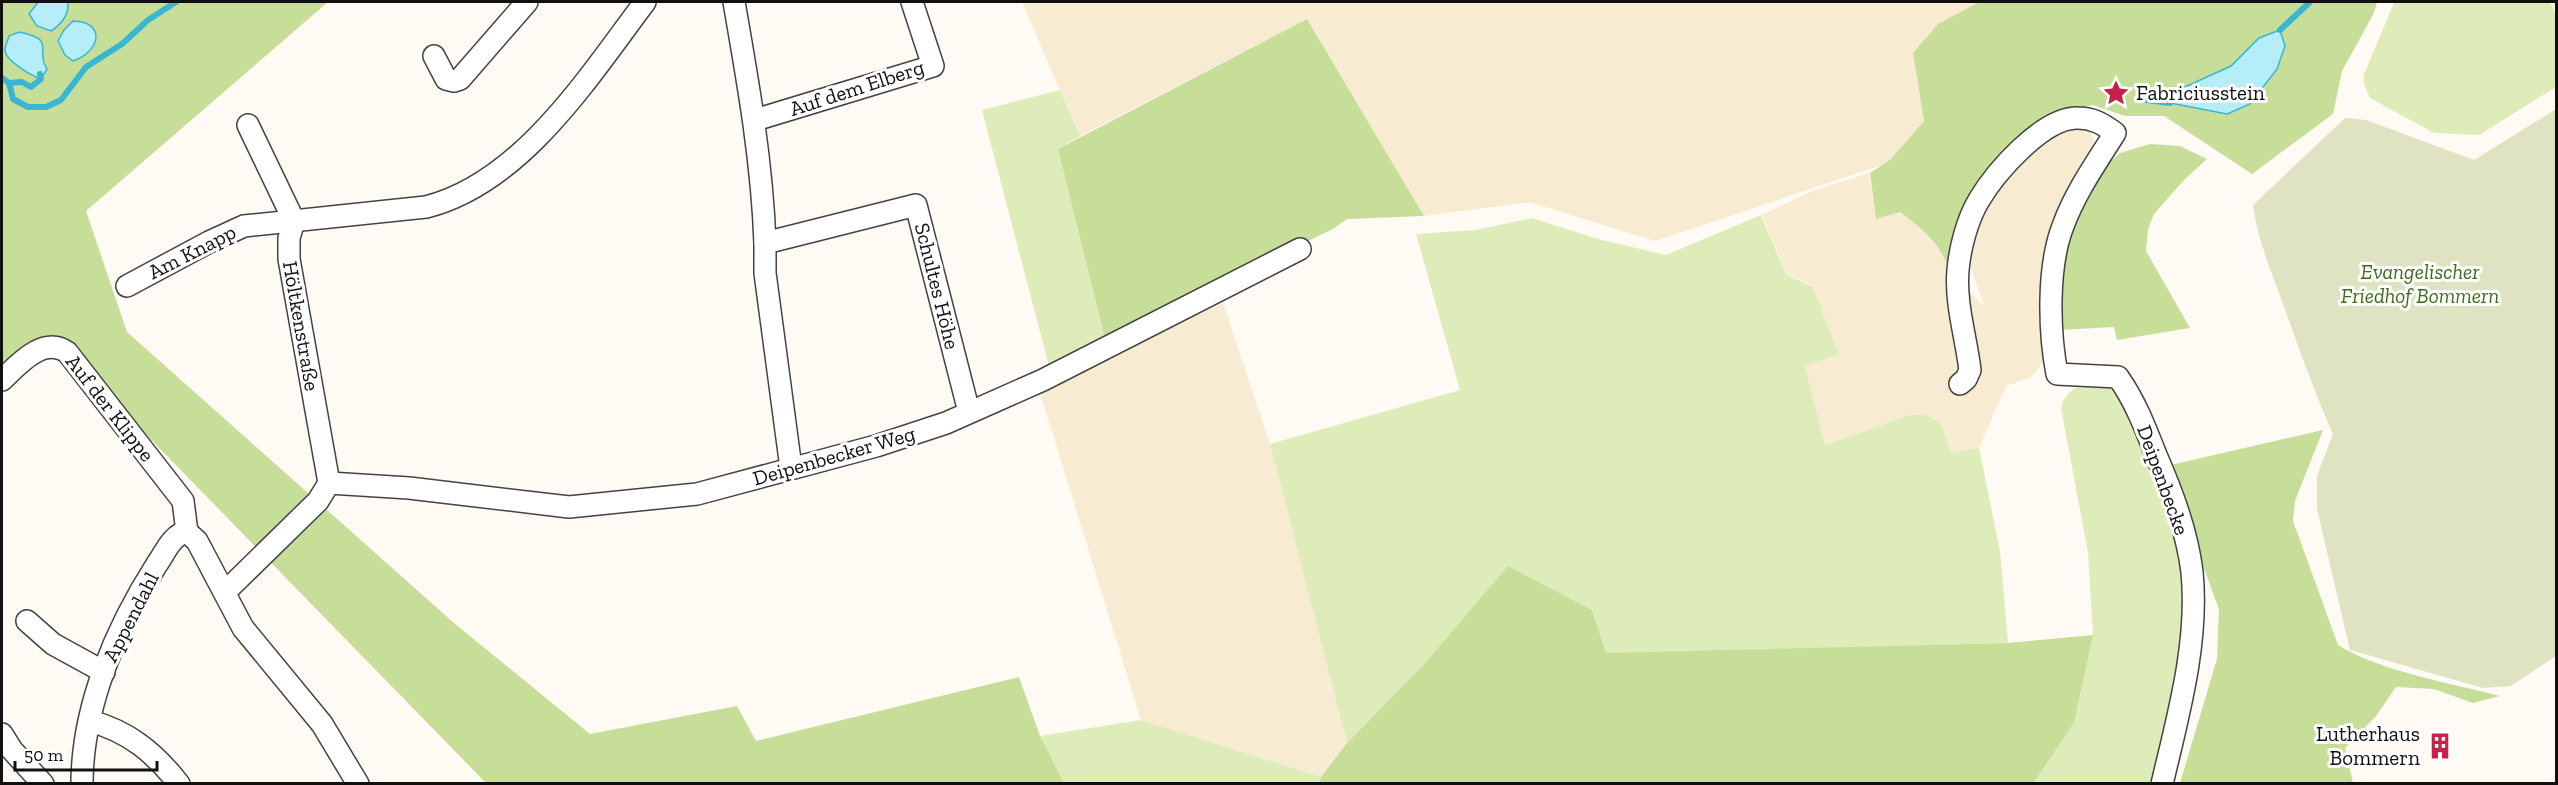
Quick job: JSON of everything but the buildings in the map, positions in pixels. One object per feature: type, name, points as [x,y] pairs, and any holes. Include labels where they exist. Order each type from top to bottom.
[{"type":"street","points":[[434,56],[446,79],[454,81],[460,79],[526,2]]},
{"type":"street","points":[[248,126],[294,221],[426,207],[449,200],[483,183],[511,160],[560,112],[645,2]]},
{"type":"street","points":[[734,2],[755,120],[763,202],[765,273],[791,468]]},
{"type":"street","name":"Auf dem Elberg","points":[[755,120],[933,66],[912,2]]},
{"type":"street","name":"Deipenbecke","points":[[1960,384],[1966,379],[1970,370],[1958,290],[1958,269],[1969,223],[1979,201],[2014,156],[2029,142],[2055,124],[2076,117],[2098,121],[2115,133],[2075,198],[2062,228],[2051,296],[2051,337],[2057,374],[2118,377],[2132,396],[2181,516],[2192,572],[2192,623],[2182,698],[2162,783]]},
{"type":"street","name":"Schultes Höhe","points":[[765,243],[916,205],[969,412]]},
{"type":"street","name":"Am Knapp","points":[[127,286],[232,230],[253,224],[294,221]]},
{"type":"street","name":"Höltkenstraße","points":[[294,221],[289,238],[288,259],[329,483]]},
{"type":"street","name":"Deipenbecker Weg","points":[[329,483],[409,488],[577,507],[697,494],[876,446],[969,412],[1043,380],[1300,249]]},
{"type":"street","name":"Auf der Klippe","points":[[2,380],[33,352],[50,347],[67,352],[183,501],[187,532]]},
{"type":"street","points":[[225,592],[318,501],[329,483]]},
{"type":"street","points":[[187,532],[196,541],[243,628],[322,724],[358,783]]},
{"type":"street","name":"Appendahl","points":[[82,783],[90,721],[104,672],[124,622],[147,580],[173,540],[181,533],[187,532]]},
{"type":"street","points":[[27,621],[53,644],[104,672]]},
{"type":"street","points":[[90,721],[108,726],[141,745],[179,783]]},
{"type":"street","points":[[2,734],[12,750],[43,783]]},
{"type":"shaded area","points":[[1022,2],[1979,2],[1938,24],[1913,53],[1924,121],[1900,159],[1655,241],[1529,202],[1424,216],[1307,19],[1080,136]]},
{"type":"shaded area","points":[[2078,126],[2089,129],[2096,146],[2045,360],[2031,377],[2006,386],[1979,448],[1951,454],[1941,423],[1926,415],[1910,415],[1825,445],[1805,366],[1839,354],[1813,286],[1786,273],[1762,215],[1812,191],[1869,173],[1876,218],[1900,212],[1930,235],[1944,256],[1952,276],[1984,306],[1968,259],[1990,199],[2013,165],[2064,129]]},
{"type":"shaded area","points":[[1223,303],[1270,444],[1347,743],[1321,777],[1141,720],[1038,386]]},
{"type":"green space","points":[[2,2],[328,2],[86,211],[127,332],[454,623],[590,734],[737,706],[756,741],[1019,677],[1040,736],[1064,783],[486,783],[129,417],[70,340],[16,355],[2,363]]},
{"type":"green space","points":[[1979,2],[2377,2],[2374,13],[2342,71],[2333,114],[2252,174],[2164,116],[2125,116],[2093,105],[2063,111],[2008,149],[1952,276],[1937,247],[1919,226],[1900,212],[1876,219],[1870,173],[1891,159],[1924,121],[1913,53],[1938,24]]},
{"type":"green space","points":[[2550,2],[2556,15],[2556,87],[2479,135],[2434,133],[2370,98],[2364,85],[2364,74],[2394,3]]},
{"type":"green space","points":[[1307,19],[1424,216],[1347,219],[1333,229],[1202,292],[1106,343],[1058,149]]},
{"type":"green space","points":[[1060,90],[1080,136],[1058,149],[1106,343],[1050,370],[982,110]]},
{"type":"green space","name":"Evangelischer Friedhof Bommern","points":[[2556,109],[2556,656],[2511,686],[2483,688],[2350,650],[2317,509],[2317,476],[2333,434],[2269,266],[2253,205],[2345,118],[2366,120],[2474,160]]},
{"type":"green space","points":[[2150,144],[2180,146],[2207,159],[2183,181],[2154,214],[2148,229],[2146,251],[2190,328],[2117,340],[2114,327],[2058,330],[2062,249],[2080,201],[2105,166],[2120,153]]},
{"type":"green space","points":[[1761,215],[1786,274],[1813,287],[1839,354],[1805,366],[1825,445],[1910,415],[1926,415],[1941,423],[1951,453],[1979,448],[2000,551],[2008,643],[1606,654],[1592,610],[1426,662],[1347,743],[1270,444],[1460,390],[1416,234],[1476,230],[1532,218],[1598,239],[1666,255]]},
{"type":"green space","points":[[2092,380],[2113,389],[2129,408],[2179,529],[2187,637],[2156,783],[2034,784],[2074,723],[2093,635],[2088,552],[2061,409],[2068,394]]},
{"type":"green space","points":[[2323,430],[2295,501],[2293,521],[2338,645],[2394,669],[2500,696],[2473,703],[2434,689],[2396,687],[2376,716],[2345,748],[2353,783],[2180,783],[2217,659],[2219,609],[2166,466]]},
{"type":"green space","points":[[1508,566],[1592,610],[1606,653],[2008,643],[2093,635],[2074,723],[2034,783],[1319,783],[1321,777],[1347,743],[1426,662]]},
{"type":"green space","points":[[1141,720],[1321,777],[1319,784],[1064,783],[1040,736]]},
{"type":"water","points":[[38,2],[68,2],[64,19],[51,31],[37,26],[29,14]]},
{"type":"water","points":[[73,21],[91,26],[96,38],[89,51],[73,61],[65,55],[58,41]]},
{"type":"water","points":[[2280,30],[2285,46],[2277,69],[2250,104],[2227,114],[2170,103],[2178,90],[2231,66],[2259,38]]},
{"type":"water","points":[[19,32],[38,38],[42,42],[47,69],[41,79],[20,68],[6,55],[5,48],[9,36]]},
{"type":"waterway","points":[[2,78],[9,83],[13,99],[28,107],[46,107],[61,100],[86,67],[122,44],[148,20],[176,2]]},
{"type":"waterway","points":[[2280,30],[2310,2]]},
{"type":"waterway","points":[[9,83],[22,82],[31,87],[41,79],[40,74]]},
{"type":"waterway","points":[[2146,100],[2170,103]]},
{"type":"place","name":"Fabriciusstein","points":[[2116,93]]},
{"type":"place","name":"Lutherhaus Bommern","points":[[2440,746]]}]
